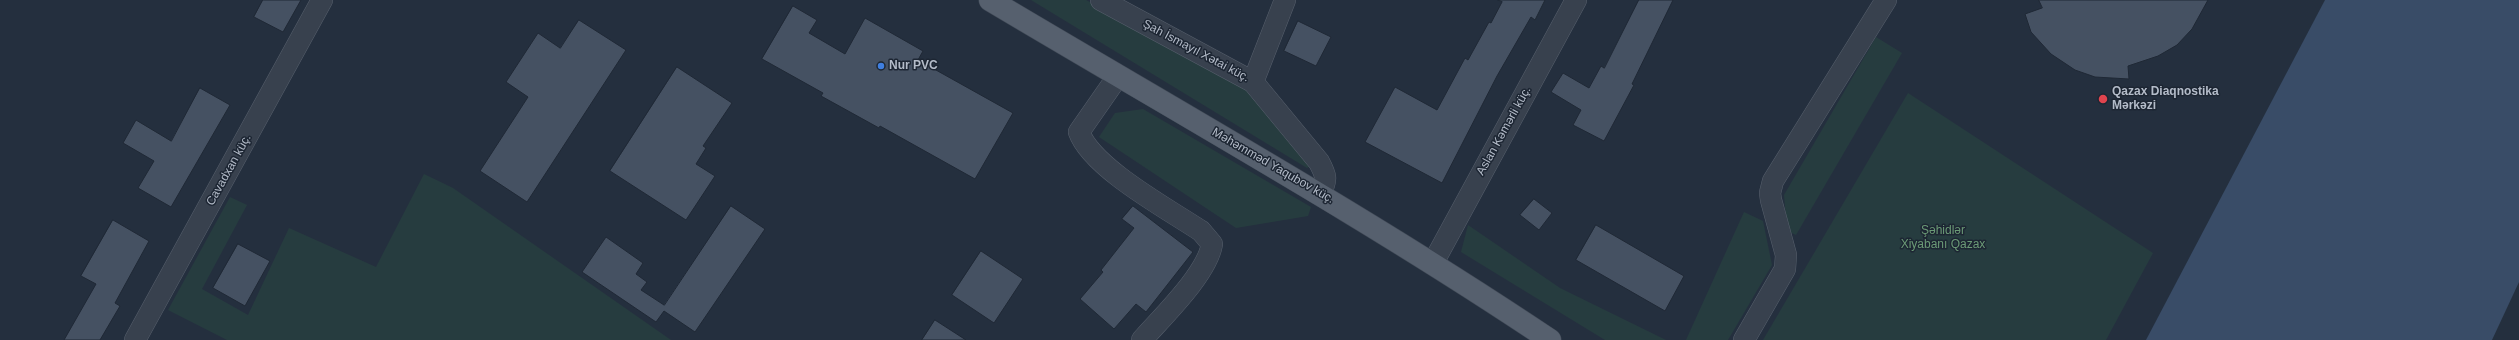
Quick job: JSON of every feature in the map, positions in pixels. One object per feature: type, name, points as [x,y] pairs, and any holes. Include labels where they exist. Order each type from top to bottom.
[{"type":"main road","name":"Məhəmməd Yaqubov küç.","points":[[990,0],[1320,193],[1433,263],[1545,339]]},
{"type":"street","name":"Cavadxan küç.","points":[[135,340],[322,0]]},
{"type":"street","name":"Şah İsmayıl Xətai küç.","points":[[1101,0],[1253,82],[1326,174],[1327,182],[1320,193]]},
{"type":"street","points":[[1253,82],[1285,0]]},
{"type":"street","name":"Aslan Kəmərli küç.","points":[[1433,263],[1576,0]]},
{"type":"street","points":[[1744,340],[1785,269],[1786,255],[1770,200],[1770,193],[1774,181],[1886,0]]},
{"type":"street","points":[[1118,76],[1078,132],[1083,142],[1099,160],[1201,231],[1212,244],[1210,254],[1202,270],[1142,340]]},
{"type":"green space","points":[[1031,0],[1086,0],[1247,85],[1312,165],[1307,168]]},
{"type":"green space","points":[[1876,37],[1902,53],[1796,235],[1787,231],[1784,195]]},
{"type":"green space","name":"Şəhidlər Xiyabanı Qazax","points":[[1908,93],[2153,253],[2106,340],[1763,340]]},
{"type":"green space","points":[[1143,109],[1311,207],[1308,216],[1236,228],[1099,137],[1115,113]]},
{"type":"green space","points":[[424,174],[453,188],[671,340],[227,340],[168,310],[230,197],[247,205],[202,289],[248,315],[289,228],[376,267]]},
{"type":"green space","points":[[1744,212],[1763,221],[1772,265],[1728,340],[1686,340]]},
{"type":"green space","points":[[1468,225],[1560,288],[1666,340],[1605,340],[1461,252]]},
{"type":"water","points":[[2325,0],[2519,0],[2519,282],[2492,340],[2146,340]]},
{"type":"building","points":[[263,0],[301,0],[283,32],[254,17]]},
{"type":"building","points":[[1498,0],[1545,0],[1535,20],[1531,17],[1497,76],[1442,183],[1365,142],[1395,87],[1437,110],[1465,58],[1468,60],[1489,22],[1491,23],[1502,2]]},
{"type":"building","points":[[1639,0],[1673,0],[1632,84],[1634,85],[1604,141],[1573,125],[1581,110],[1551,92],[1563,73],[1589,88],[1601,66],[1604,68]]},
{"type":"building","points":[[2039,0],[2208,0],[2192,29],[2177,45],[2158,56],[2128,66],[2129,79],[2095,77],[2075,70],[2051,54],[2031,32],[2025,14],[2042,8]]},
{"type":"building","points":[[793,6],[817,20],[809,33],[845,54],[865,18],[923,51],[918,60],[1013,113],[975,179],[880,126],[879,128],[821,96],[823,93],[762,59]]},
{"type":"building","points":[[579,20],[626,50],[527,202],[480,171],[528,97],[506,82],[538,33],[560,48]]},
{"type":"building","points":[[1298,21],[1331,37],[1316,66],[1284,51]]},
{"type":"building","points":[[677,67],[732,103],[703,146],[706,148],[696,164],[715,176],[686,220],[610,171]]},
{"type":"building","points":[[200,88],[230,105],[171,207],[138,188],[154,161],[123,143],[136,120],[171,141]]},
{"type":"building","points":[[1534,199],[1552,213],[1539,230],[1520,215]]},
{"type":"building","points":[[731,206],[765,229],[695,332],[664,311],[656,322],[582,272],[606,237],[643,263],[636,274],[647,282],[641,290],[664,305]]},
{"type":"building","points":[[1133,206],[1193,252],[1146,312],[1136,304],[1114,329],[1080,299],[1103,272],[1101,270],[1134,228],[1122,219]]},
{"type":"building","points":[[113,220],[149,241],[115,303],[120,306],[100,340],[64,340],[96,284],[81,276]]},
{"type":"building","points":[[1596,225],[1684,276],[1665,311],[1576,260]]},
{"type":"building","points":[[238,244],[270,261],[245,306],[213,288]]},
{"type":"building","points":[[981,251],[1023,279],[994,323],[952,295]]},
{"type":"building","points":[[935,320],[966,340],[922,340]]},
{"type":"place","name":"Nur PVC","points":[[881,66]]},
{"type":"place","name":"Qazax Diaqnostika Mərkəzi","points":[[2103,99]]}]
